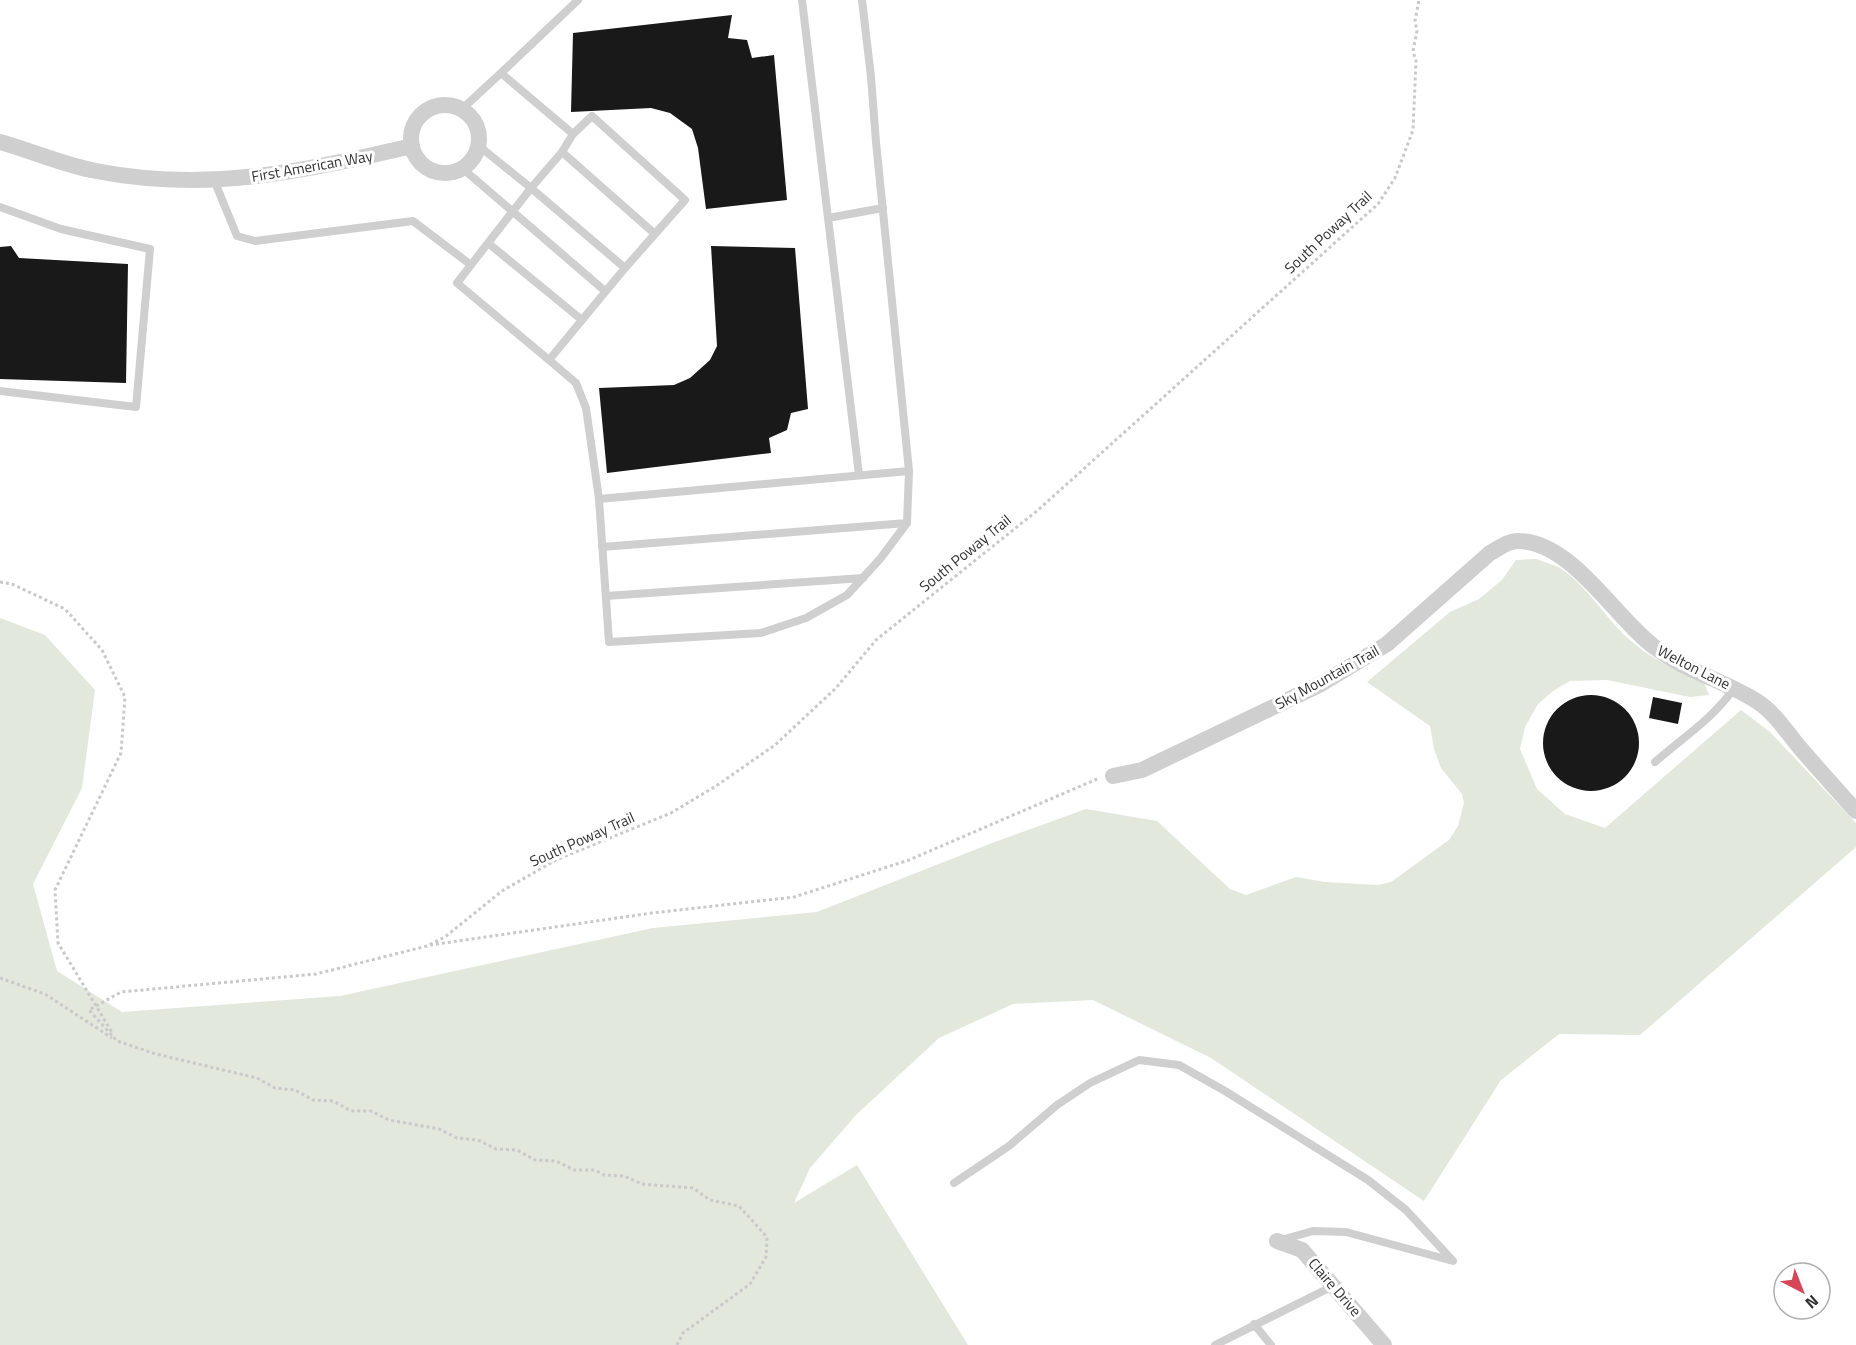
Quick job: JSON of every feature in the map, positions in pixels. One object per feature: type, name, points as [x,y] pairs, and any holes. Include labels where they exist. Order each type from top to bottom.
[{"type":"street","points":[[440,105],[452,105],[462,109],[476,125],[479,135],[475,155],[462,168],[452,172],[432,170],[416,156],[412,146],[415,124],[421,115],[440,105]]},
{"type":"street","name":"First American Way","points":[[0,142],[94,171],[174,180],[270,176],[412,146]]},
{"type":"street","name":"Welton Lane","points":[[1519,541],[1538,544],[1558,554],[1590,581],[1628,623],[1657,650],[1761,704],[1856,811]]},
{"type":"street","name":"Sky Mountain Trail","points":[[1106,777],[1142,770],[1321,684],[1386,644],[1490,553],[1508,543],[1519,541]]},
{"type":"street","name":"Claire Drive","points":[[1277,1241],[1302,1250],[1384,1345]]},
{"type":"lane","points":[[462,109],[578,0]]},
{"type":"lane","points":[[802,0],[859,476]]},
{"type":"lane","points":[[549,360],[605,291],[685,200],[592,116],[573,134],[562,152],[457,283],[576,383],[586,408],[599,499],[609,642],[761,633],[806,618],[847,595],[880,560],[907,523],[909,471],[872,77],[862,0]]},
{"type":"lane","points":[[501,73],[573,134]]},
{"type":"lane","points":[[478,146],[626,268]]},
{"type":"lane","points":[[562,152],[655,234]]},
{"type":"lane","points":[[462,168],[605,291]]},
{"type":"lane","points":[[214,180],[237,236],[255,241],[413,221],[471,265]]},
{"type":"lane","points":[[0,207],[61,229],[150,249],[136,407],[0,391]]},
{"type":"lane","points":[[828,218],[883,208]]},
{"type":"lane","points":[[488,243],[582,320]]},
{"type":"lane","points":[[599,499],[909,471]]},
{"type":"lane","points":[[602,547],[907,523]]},
{"type":"lane","points":[[606,596],[863,578]]},
{"type":"lane","points":[[1655,762],[1711,715],[1734,688]]},
{"type":"lane","points":[[954,1183],[1009,1146],[1057,1105],[1090,1083],[1139,1060],[1179,1065],[1368,1180],[1406,1210],[1453,1261],[1346,1232],[1314,1231],[1277,1241]]},
{"type":"lane","points":[[1215,1345],[1333,1286]]},
{"type":"lane","points":[[1254,1324],[1271,1345]]},
{"type":"path","name":"South Poway Trail","points":[[96,1006],[121,992],[316,974],[427,946],[445,936],[502,891],[556,860],[671,813],[716,786],[775,745],[836,688],[876,640],[1038,510],[1378,204],[1395,178],[1413,130],[1416,61],[1413,51],[1419,0]]},
{"type":"path","points":[[0,582],[12,584],[64,609],[102,650],[124,697],[121,753],[55,890],[58,943],[117,1041]]},
{"type":"path","points":[[427,946],[652,913],[794,897],[909,860],[1106,777]]},
{"type":"path","points":[[0,978],[45,994],[117,1041],[156,1054],[257,1078],[274,1088],[295,1089],[313,1100],[333,1101],[351,1111],[372,1110],[389,1120],[439,1129],[457,1138],[478,1140],[496,1149],[517,1150],[535,1160],[555,1161],[574,1170],[595,1170],[604,1175],[624,1176],[642,1184],[693,1188],[710,1200],[739,1206],[767,1237],[766,1257],[750,1284],[683,1333],[677,1345]]},
{"type":"path","points":[[96,1006],[89,1010],[117,1041]]},
{"type":"shaded area","points":[[1537,559],[1563,570],[1582,586],[1631,641],[1648,654],[1704,682],[1709,695],[1690,697],[1607,680],[1570,681],[1553,691],[1538,704],[1525,727],[1520,749],[1537,789],[1565,814],[1605,828],[1741,710],[1770,732],[1856,823],[1856,847],[1640,1035],[1559,1034],[1501,1080],[1424,1201],[1211,1058],[1093,1000],[1013,1004],[939,1038],[856,1115],[810,1168],[794,1203],[857,1165],[968,1345],[0,1345],[0,618],[45,635],[95,690],[82,788],[33,884],[57,971],[122,1012],[340,996],[653,928],[817,912],[992,843],[1086,809],[1157,821],[1230,889],[1246,895],[1296,877],[1325,882],[1378,885],[1391,882],[1449,840],[1458,826],[1464,803],[1462,794],[1441,768],[1434,749],[1430,726],[1367,682],[1450,612],[1479,599],[1502,580],[1516,560]]},
{"type":"building","points":[[732,15],[728,38],[747,40],[752,58],[774,55],[787,200],[706,209],[698,148],[692,129],[670,113],[651,108],[571,112],[573,33]]},
{"type":"building","points":[[11,246],[19,258],[128,264],[126,383],[0,379],[0,247]]},
{"type":"building","points":[[711,246],[795,248],[808,409],[791,413],[787,430],[769,438],[771,453],[607,473],[599,388],[674,385],[690,378],[710,360],[717,346]]},
{"type":"building","points":[[1591,695],[1609,698],[1625,709],[1636,725],[1639,743],[1636,761],[1625,777],[1609,788],[1591,791],[1573,788],[1557,777],[1546,761],[1543,743],[1546,725],[1557,709],[1573,698]]},
{"type":"building","points":[[1653,697],[1682,703],[1678,724],[1649,718]]}]
